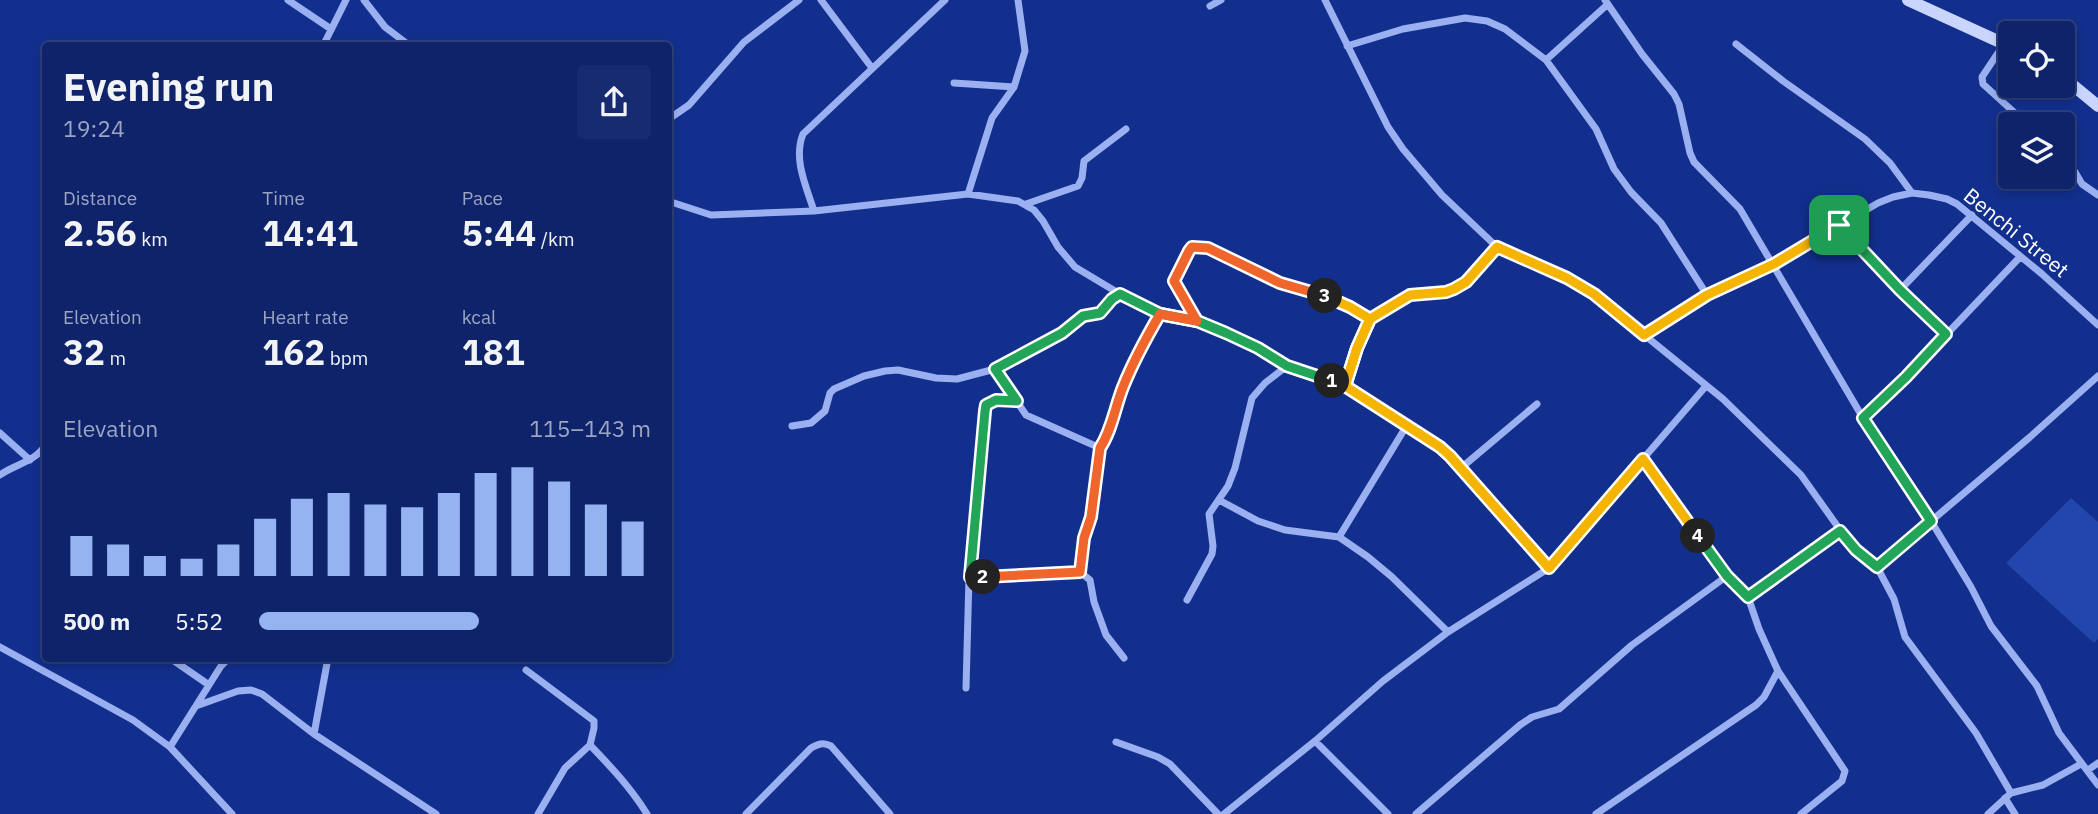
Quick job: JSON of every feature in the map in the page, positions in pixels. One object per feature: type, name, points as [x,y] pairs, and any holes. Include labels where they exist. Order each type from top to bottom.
[{"type":"main road","points":[[1908,0],[1998,40]]},
{"type":"main road","points":[[2075,87],[2098,106]]},
{"type":"street","points":[[288,0],[331,29]]},
{"type":"street","points":[[325,42],[346,0]]},
{"type":"street","points":[[364,0],[385,27],[405,42]]},
{"type":"street","points":[[672,116],[689,105],[744,42],[799,0]]},
{"type":"street","points":[[821,0],[872,68]]},
{"type":"street","points":[[814,211],[801,169],[799,154],[803,134],[945,0]]},
{"type":"street","points":[[968,194],[992,118],[1014,87],[1024,51],[1018,0]]},
{"type":"street","points":[[1209,6],[1221,0]]},
{"type":"street","points":[[1325,0],[1388,127],[1441,195],[1497,247],[1567,278],[1594,294],[1739,413],[1788,460],[1840,531],[1856,550],[1877,567],[1894,599],[1905,637],[1976,733],[2015,814]]},
{"type":"street","points":[[1546,60],[1607,2],[1642,54],[1674,94],[1694,162],[1740,209],[1863,418],[1931,521],[1991,626],[2037,686],[2059,733],[2098,785]]},
{"type":"street","points":[[1347,46],[1403,29],[1465,18],[1496,24],[1546,60],[1596,129],[1615,169],[1631,192],[1661,223],[1707,295]]},
{"type":"street","points":[[1736,44],[1865,139],[1890,163],[1912,193]]},
{"type":"street","points":[[1998,57],[1982,77],[1983,84],[1998,98]]},
{"type":"street","points":[[954,83],[1014,87]]},
{"type":"street","points":[[1998,98],[2014,112]]},
{"type":"street","points":[[1026,204],[1078,186],[1084,161],[1126,129]]},
{"type":"street","points":[[2075,175],[2081,184],[2098,195]]},
{"type":"street","name":"Benchi Street","points":[[1644,335],[1707,295],[1774,264],[1878,203],[1912,193],[1947,200],[1972,215],[2098,326]]},
{"type":"street","points":[[672,202],[711,215],[814,211],[968,194],[1026,204],[1042,221],[1058,247],[1075,267],[1120,294],[1160,314],[1197,321],[1258,348],[1287,366],[1345,386],[1440,447],[1549,568]]},
{"type":"street","points":[[1900,290],[1972,215]]},
{"type":"street","points":[[1839,225],[1946,334]]},
{"type":"street","points":[[1197,321],[1174,281],[1189,251],[1196,246],[1208,248],[1280,283],[1329,298],[1370,319]]},
{"type":"street","points":[[1345,386],[1370,319],[1410,295],[1454,289],[1466,282],[1497,247]]},
{"type":"street","points":[[1863,418],[1906,377],[2020,257]]},
{"type":"street","points":[[792,426],[817,420],[825,411],[830,393],[834,389],[874,373],[898,370],[936,378],[957,379],[995,369],[1062,333],[1083,316],[1100,313],[1120,294]]},
{"type":"street","points":[[1080,572],[1084,538],[1091,517],[1100,448],[1122,388],[1160,314]]},
{"type":"street","points":[[1187,600],[1212,554],[1209,514],[1228,486],[1235,468],[1251,398],[1287,366]]},
{"type":"street","points":[[995,369],[1027,415],[1100,448]]},
{"type":"street","points":[[1877,567],[2098,376]]},
{"type":"street","points":[[1224,814],[1315,741],[1383,681],[1448,632],[1549,568],[1706,386]]},
{"type":"street","points":[[966,688],[970,577],[986,405],[996,400],[1017,401]]},
{"type":"street","points":[[1461,468],[1537,404]]},
{"type":"street","points":[[1339,537],[1406,425]]},
{"type":"street","points":[[0,433],[30,460]]},
{"type":"street","points":[[0,475],[30,460],[42,450]]},
{"type":"street","points":[[1643,459],[1727,576],[1748,597],[1778,671],[1845,771],[1842,781],[1801,814]]},
{"type":"street","points":[[1219,500],[1285,530],[1339,537],[1392,577],[1448,632]]},
{"type":"street","points":[[1748,597],[1840,531]]},
{"type":"street","points":[[970,577],[1080,572],[1090,580],[1094,602],[1106,635],[1124,658]]},
{"type":"street","points":[[1416,814],[1520,725],[1532,717],[1559,709],[1633,645],[1727,576]]},
{"type":"street","points":[[0,647],[132,720],[170,747],[232,814]]},
{"type":"street","points":[[176,662],[209,685]]},
{"type":"street","points":[[170,747],[226,662]]},
{"type":"street","points":[[314,734],[326,662]]},
{"type":"street","points":[[526,670],[594,721],[590,745],[565,768],[538,814]]},
{"type":"street","points":[[1596,814],[1756,705],[1769,689],[1778,671]]},
{"type":"street","points":[[196,706],[239,691],[262,694],[314,734],[436,814]]},
{"type":"street","points":[[1315,741],[1388,814]]},
{"type":"street","points":[[1116,742],[1170,764],[1218,814]]},
{"type":"street","points":[[746,814],[811,748],[826,743],[890,814]]},
{"type":"street","points":[[590,745],[616,771],[647,814]]},
{"type":"street","points":[[2088,770],[2098,763]]},
{"type":"street","points":[[1988,814],[2008,795],[2043,785],[2081,764]]},
{"type":"street","points":[[1233,806],[1240,814]]},
{"type":"shaded area","points":[[2071,498],[2098,522],[2098,639],[2094,643],[2006,563]]},
{"type":"route","points":[[1839,225],[1774,264],[1707,295],[1644,335],[1594,294],[1567,278],[1497,247],[1466,282],[1454,289],[1410,295],[1370,319],[1345,386],[1287,366],[1258,348],[1197,321],[1160,314],[1120,294],[1100,313],[1083,316],[1062,333],[995,369],[1017,401],[996,400],[986,405],[970,577],[1080,572],[1084,538],[1091,517],[1100,448],[1122,388],[1160,314],[1197,321],[1174,281],[1189,251],[1196,246],[1208,248],[1280,283],[1329,298],[1370,319],[1357,348],[1345,386],[1440,447],[1549,568],[1643,459],[1727,576],[1748,597],[1840,531],[1856,550],[1877,567],[1931,521],[1863,418],[1946,334],[1839,225]]}]
